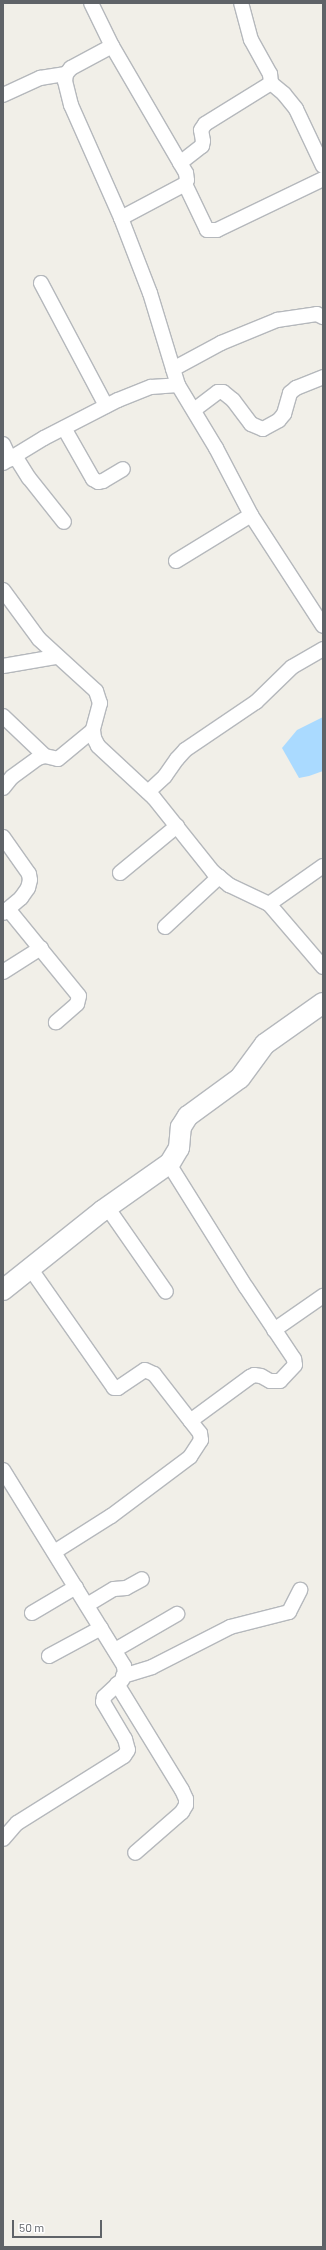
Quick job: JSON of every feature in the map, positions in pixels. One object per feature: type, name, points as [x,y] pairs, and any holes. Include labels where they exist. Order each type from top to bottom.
[{"type":"street","points":[[91,3],[112,46],[187,176],[185,184],[207,230],[217,230],[323,179]]},
{"type":"street","points":[[241,3],[251,40],[270,74],[271,83],[284,94],[296,109],[323,166]]},
{"type":"street","points":[[112,46],[71,68],[66,74],[65,81],[71,105],[121,218],[150,293],[178,385],[216,448],[251,515],[323,626]]},
{"type":"street","points":[[3,95],[40,78],[66,74]]},
{"type":"street","points":[[180,163],[202,146],[200,130],[205,124],[271,83]]},
{"type":"street","points":[[121,218],[185,184]]},
{"type":"street","points":[[40,283],[106,406]]},
{"type":"street","points":[[173,369],[221,343],[277,320],[317,314],[323,317]]},
{"type":"street","points":[[194,410],[218,392],[223,392],[234,400],[251,424],[263,429],[279,420],[284,414],[290,393],[296,388],[323,377]]},
{"type":"street","points":[[9,459],[106,406],[150,387],[178,385]]},
{"type":"street","points":[[64,428],[93,479],[98,482],[104,481],[123,469]]},
{"type":"street","points":[[3,444],[9,459],[29,478],[64,522]]},
{"type":"street","points":[[176,561],[251,515]]},
{"type":"street","points":[[3,590],[27,624],[56,657],[90,684],[99,697],[100,703],[93,730],[94,738],[98,746],[156,784],[178,826],[198,856],[229,885],[269,904],[323,967]]},
{"type":"street","points":[[156,784],[185,750],[256,702],[292,667],[323,650]]},
{"type":"street","points":[[3,666],[56,657]]},
{"type":"street","points":[[3,716],[45,756]]},
{"type":"street","points":[[3,788],[7,781],[38,758],[45,756],[58,759],[93,730]]},
{"type":"street","points":[[120,873],[178,826]]},
{"type":"street","points":[[3,837],[24,865],[30,880],[28,888],[21,898],[6,911],[41,948],[79,996],[77,1004],[56,1022]]},
{"type":"street","points":[[269,904],[323,866]]},
{"type":"street","points":[[165,927],[219,877]]},
{"type":"street","points":[[3,972],[41,948]]},
{"type":"street","points":[[3,1290],[107,1207],[169,1164],[176,1156],[179,1148],[179,1131],[188,1116],[240,1078],[265,1044],[323,1003]]},
{"type":"street","points":[[169,1164],[294,1359],[295,1365],[293,1369],[280,1381],[270,1381],[261,1376],[254,1375],[250,1377],[190,1421]]},
{"type":"street","points":[[107,1207],[166,1292]]},
{"type":"street","points":[[30,1268],[114,1388],[118,1388],[140,1373],[148,1371],[154,1374],[200,1433],[201,1440],[190,1457],[111,1516],[54,1552]]},
{"type":"street","points":[[274,1330],[323,1296]]},
{"type":"street","points":[[3,1470],[124,1666],[120,1680],[186,1799],[186,1805],[182,1812],[135,1853]]},
{"type":"street","points":[[87,1605],[114,1589],[126,1588],[142,1579]]},
{"type":"street","points":[[32,1614],[76,1587]]},
{"type":"street","points":[[3,1839],[17,1823],[124,1756],[128,1750],[127,1744],[103,1702],[104,1697],[120,1680],[152,1667],[230,1627],[289,1612],[300,1590]]},
{"type":"street","points":[[114,1650],[177,1614]]},
{"type":"street","points":[[50,1656],[101,1628]]},
{"type":"water","points":[[323,717],[323,771],[299,778],[282,748],[297,730]]}]
